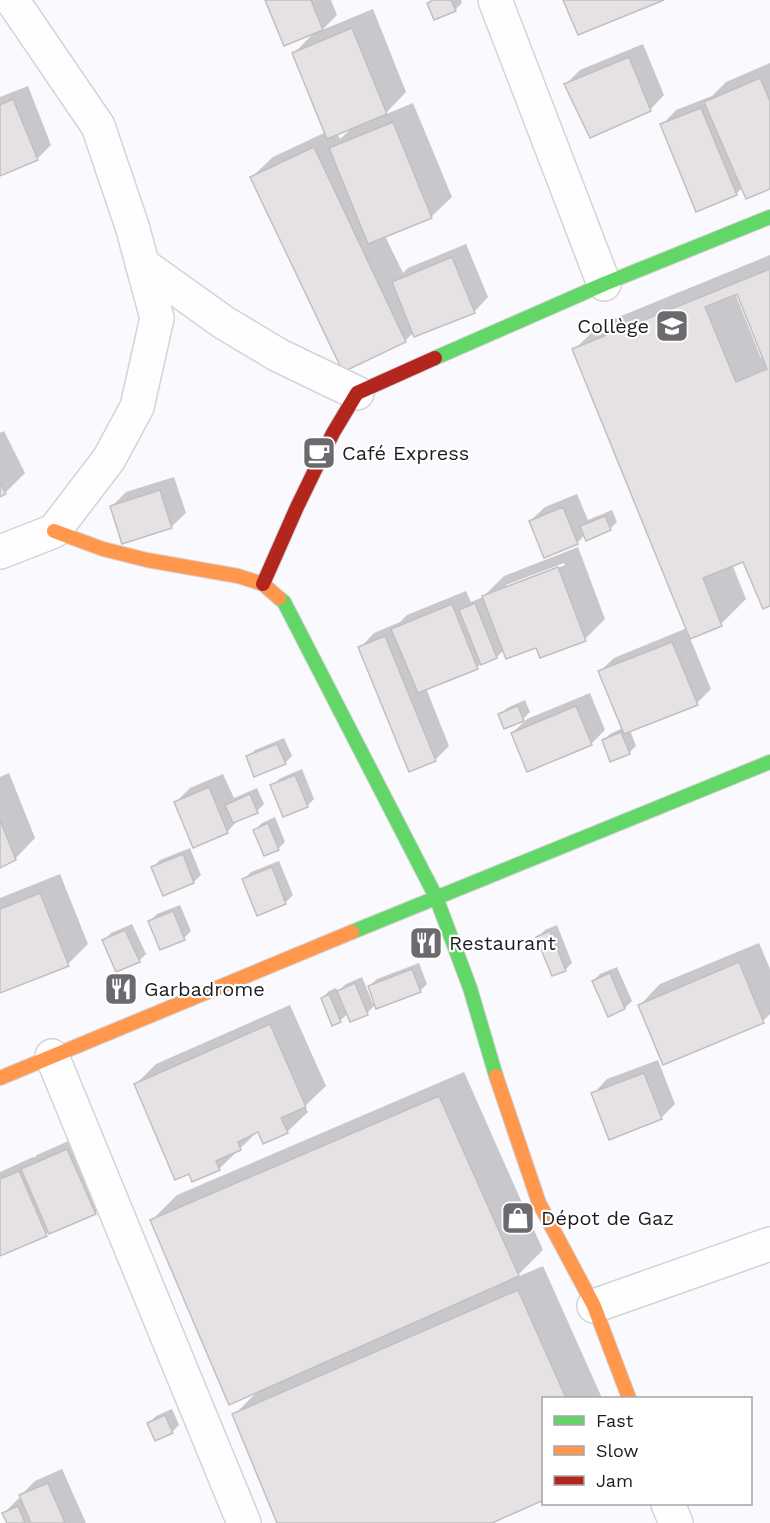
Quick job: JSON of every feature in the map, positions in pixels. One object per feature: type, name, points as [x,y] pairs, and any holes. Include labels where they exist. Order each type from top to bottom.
[{"type":"street","points":[[0,552],[54,531],[109,459],[137,407],[157,318],[132,226],[98,126],[12,0]]},
{"type":"street","points":[[495,0],[604,284]]},
{"type":"street","points":[[263,584],[333,433],[357,393],[604,284],[770,217]]},
{"type":"street","points":[[142,264],[223,322],[278,355],[357,393]]},
{"type":"street","points":[[54,531],[103,549],[147,560],[238,576],[263,584],[284,602],[436,897],[470,988],[502,1094],[539,1203],[594,1306],[629,1397]]},
{"type":"street","points":[[0,1078],[436,897],[770,762]]},
{"type":"street","points":[[52,1056],[244,1523]]},
{"type":"street","points":[[594,1306],[770,1244]]},
{"type":"street","points":[[669,1505],[676,1523]]},
{"type":"building","points":[[265,0],[311,0],[323,30],[284,46]]},
{"type":"building","points":[[433,0],[451,0],[456,11],[434,20],[427,3]]},
{"type":"building","points":[[563,0],[664,0],[578,35]]},
{"type":"building","points":[[352,28],[387,114],[327,139],[292,53]]},
{"type":"building","points":[[629,57],[651,111],[590,138],[564,84]]},
{"type":"building","points":[[760,78],[770,101],[770,189],[746,199],[704,102]]},
{"type":"building","points":[[13,99],[38,160],[0,176],[0,105]]},
{"type":"building","points":[[701,108],[737,195],[696,212],[660,124]]},
{"type":"building","points":[[393,122],[432,218],[368,244],[329,148]]},
{"type":"building","points":[[314,147],[406,342],[343,372],[250,177]]},
{"type":"building","points":[[452,257],[475,313],[414,337],[392,282]]},
{"type":"building","points":[[770,269],[770,606],[763,609],[743,562],[703,578],[722,626],[690,639],[572,349]],"holes":[[[737,294],[767,369],[736,382],[705,307]]]},
{"type":"building","points":[[0,483],[6,494],[0,497]]},
{"type":"building","points":[[160,490],[172,528],[122,544],[110,506]]},
{"type":"building","points":[[563,507],[578,544],[544,558],[529,521]]},
{"type":"building","points":[[605,516],[611,530],[586,541],[580,526]]},
{"type":"building","points":[[558,567],[586,641],[540,658],[536,648],[506,659],[482,596]]},
{"type":"building","points":[[475,603],[497,658],[481,665],[459,610]]},
{"type":"building","points":[[452,604],[478,669],[418,693],[391,629]]},
{"type":"building","points":[[385,636],[436,761],[409,772],[358,647]]},
{"type":"building","points":[[672,642],[698,705],[624,734],[598,671]]},
{"type":"building","points":[[518,706],[524,721],[504,729],[498,714]]},
{"type":"building","points":[[576,706],[592,745],[527,772],[511,733]]},
{"type":"building","points":[[621,732],[630,754],[610,762],[602,740]]},
{"type":"building","points":[[277,744],[286,764],[254,777],[246,756]]},
{"type":"building","points":[[295,775],[308,807],[283,817],[270,785]]},
{"type":"building","points":[[209,787],[228,833],[193,848],[174,802]]},
{"type":"building","points":[[250,794],[258,813],[233,823],[225,805]]},
{"type":"building","points":[[0,820],[16,860],[0,868]]},
{"type":"building","points":[[268,823],[279,850],[264,856],[253,830]]},
{"type":"building","points":[[183,854],[194,883],[163,896],[151,867]]},
{"type":"building","points":[[272,867],[286,904],[257,916],[242,879]]},
{"type":"building","points":[[40,893],[69,966],[0,993],[0,909]]},
{"type":"building","points":[[173,911],[185,940],[160,950],[148,921]]},
{"type":"building","points":[[125,930],[140,962],[116,972],[102,940]]},
{"type":"building","points":[[550,931],[566,971],[552,976],[536,937]]},
{"type":"building","points":[[739,962],[764,1023],[663,1065],[638,1005]]},
{"type":"building","points":[[412,969],[421,992],[376,1009],[368,986]]},
{"type":"building","points":[[610,973],[625,1009],[608,1017],[592,981]]},
{"type":"building","points":[[355,983],[368,1015],[350,1022],[337,991]]},
{"type":"building","points":[[329,994],[341,1022],[332,1026],[321,998]]},
{"type":"building","points":[[270,1024],[306,1107],[281,1118],[288,1133],[263,1144],[258,1132],[238,1142],[241,1150],[216,1161],[220,1170],[192,1182],[189,1174],[175,1180],[134,1084]]},
{"type":"building","points":[[644,1073],[662,1119],[609,1140],[591,1093]]},
{"type":"building","points":[[439,1096],[519,1276],[229,1405],[150,1220]]},
{"type":"building","points":[[67,1149],[96,1214],[49,1234],[21,1169]]},
{"type":"building","points":[[19,1171],[47,1236],[0,1256],[0,1179]]},
{"type":"building","points":[[518,1290],[566,1397],[542,1397],[542,1501],[492,1523],[277,1523],[232,1414]]},
{"type":"building","points":[[165,1415],[173,1433],[155,1441],[147,1423]]},
{"type":"building","points":[[48,1483],[65,1523],[31,1523],[19,1495]]},
{"type":"building","points":[[18,1506],[25,1523],[7,1523],[2,1513]]},
{"type":"traffic: fast","points":[[435,358],[604,284],[770,217]]},
{"type":"traffic: fast","points":[[279,598],[284,602],[436,897],[470,988],[496,1076]]},
{"type":"traffic: fast","points":[[352,932],[770,762]]},
{"type":"traffic: slow","points":[[54,531],[103,549],[147,560],[238,576],[263,584],[279,598]]},
{"type":"traffic: slow","points":[[0,1078],[352,932]]},
{"type":"traffic: slow","points":[[496,1076],[539,1203],[594,1306],[629,1397]]},
{"type":"traffic: jam","points":[[263,584],[333,433],[357,393],[435,358]]},
{"type":"place","name":"Collège","points":[[672,326]]},
{"type":"place","name":"Café Express","points":[[319,453]]},
{"type":"place","name":"Restaurant","points":[[426,943]]},
{"type":"place","name":"Garbadrome","points":[[121,989]]},
{"type":"place","name":"Dépot de Gaz","points":[[518,1218]]}]
